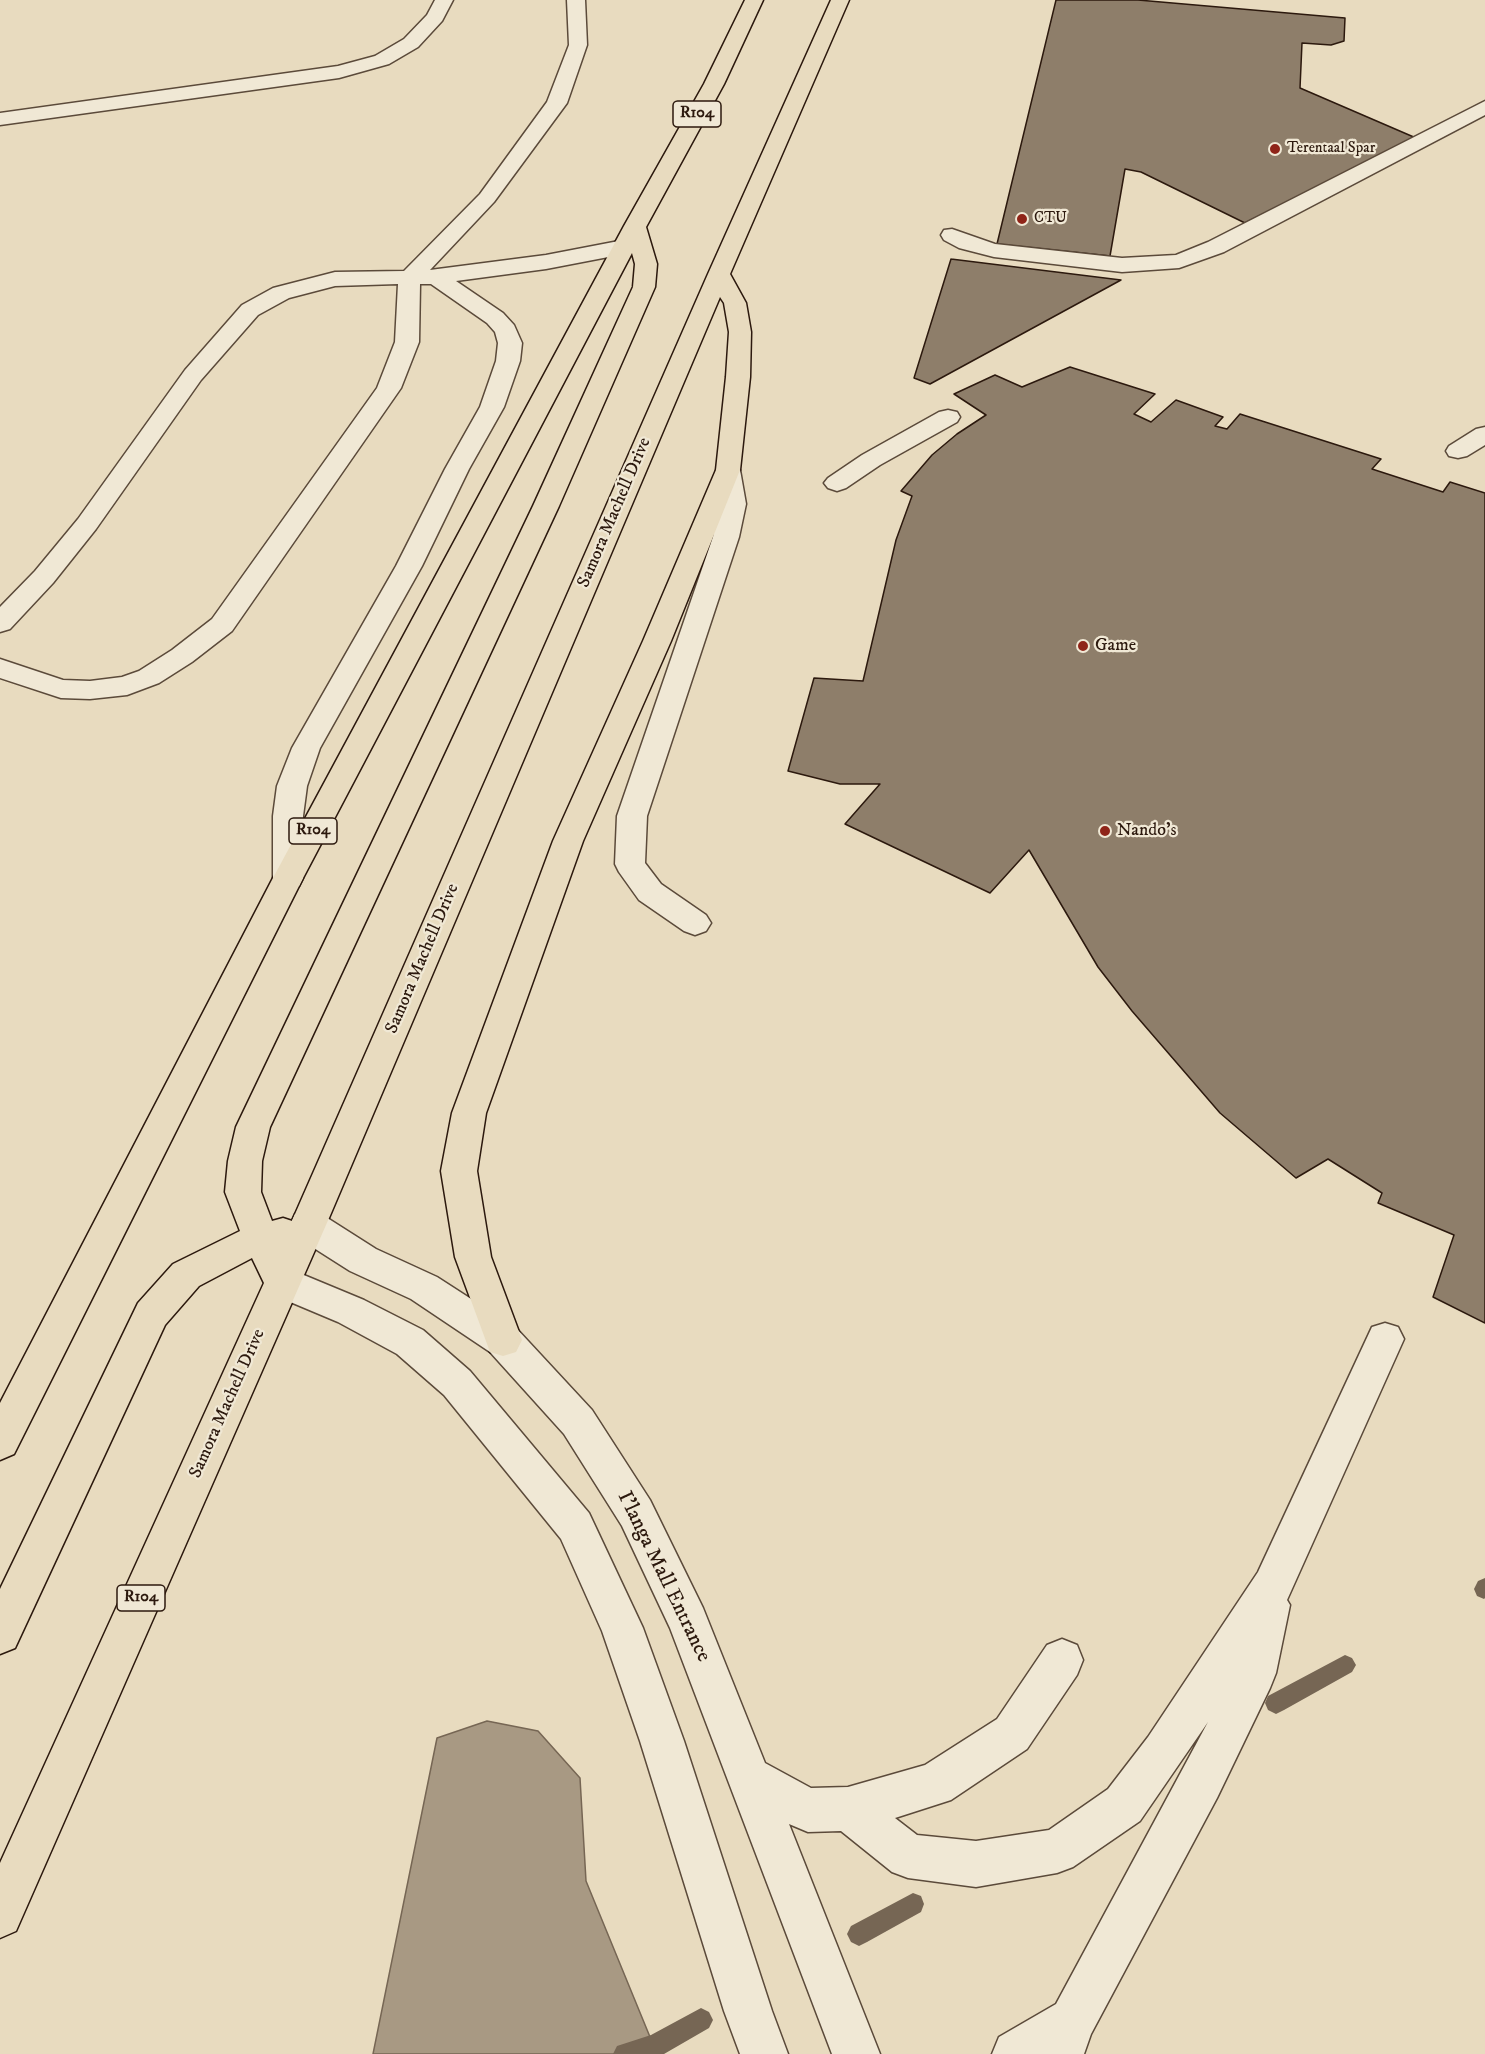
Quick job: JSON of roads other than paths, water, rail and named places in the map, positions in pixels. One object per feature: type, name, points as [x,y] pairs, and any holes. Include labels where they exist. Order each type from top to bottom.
[{"type":"main road","name":"R104","points":[[0,1442],[288,878],[629,236],[714,84],[754,0]]},
{"type":"main road","name":"Samora Machell Drive","points":[[0,1915],[308,1225],[719,274],[841,4]]},
{"type":"main road","points":[[714,84],[729,10]]},
{"type":"main road","points":[[282,1282],[261,1240],[243,1192],[245,1161],[253,1127],[546,506],[644,286],[646,264],[629,236]]},
{"type":"main road","points":[[503,1340],[473,1257],[459,1172],[469,1113],[568,841],[657,641],[728,470],[738,377],[740,333],[735,303],[719,274]]},
{"type":"main road","points":[[0,1634],[151,1314],[186,1275],[242,1246],[308,1225]]},
{"type":"street","points":[[0,119],[339,72],[382,60],[411,44],[435,17],[444,0]]},
{"type":"street","points":[[0,668],[61,689],[90,690],[127,686],[149,677],[182,656],[222,624],[389,388],[407,342],[409,279],[487,198],[557,103],[578,45],[576,0]]},
{"type":"street","points":[[952,235],[967,243],[994,250],[1122,265],[1179,261],[1215,247],[1485,107]]},
{"type":"street","points":[[0,623],[44,577],[87,524],[193,375],[250,310],[281,293],[335,279],[436,277],[546,262],[629,236]]},
{"type":"street","points":[[288,878],[288,816],[292,786],[306,748],[409,566],[457,469],[492,406],[508,360],[510,343],[506,330],[495,318],[436,277]]},
{"type":"street","points":[[837,483],[871,460],[948,417]]},
{"type":"street","points":[[1458,451],[1485,434]]},
{"type":"street","points":[[695,923],[650,892],[630,864],[632,816],[726,537],[733,504],[728,470]]},
{"type":"street","name":"I'langa Mall Entrance","points":[[308,1225],[363,1260],[424,1288],[503,1340],[578,1422],[636,1513],[688,1622],[751,1779],[856,2054]]},
{"type":"street","points":[[282,1282],[351,1311],[410,1342],[457,1383],[517,1453],[574,1526],[622,1628],[765,2052]]},
{"type":"street","points":[[848,1809],[908,1856],[976,1864],[1057,1851],[1124,1805],[1163,1752],[1273,1586],[1385,1339]]},
{"type":"street","points":[[1016,2054],[1066,2038],[1201,1782],[1255,1673],[1273,1586]]},
{"type":"street","points":[[751,1779],[808,1810],[848,1809],[935,1784],[1012,1734],[1062,1660]]},
{"type":"waterway","points":[[1276,1703],[1345,1665]]},
{"type":"waterway","points":[[859,1934],[913,1904]]},
{"type":"waterway","points":[[625,2054],[655,2046],[701,2020]]},
{"type":"place","name":"Terentaal Spar","points":[[1275,149]]},
{"type":"place","name":"CTU","points":[[1022,219]]},
{"type":"place","name":"Game","points":[[1083,646]]},
{"type":"place","name":"Nando's","points":[[1105,831]]}]
